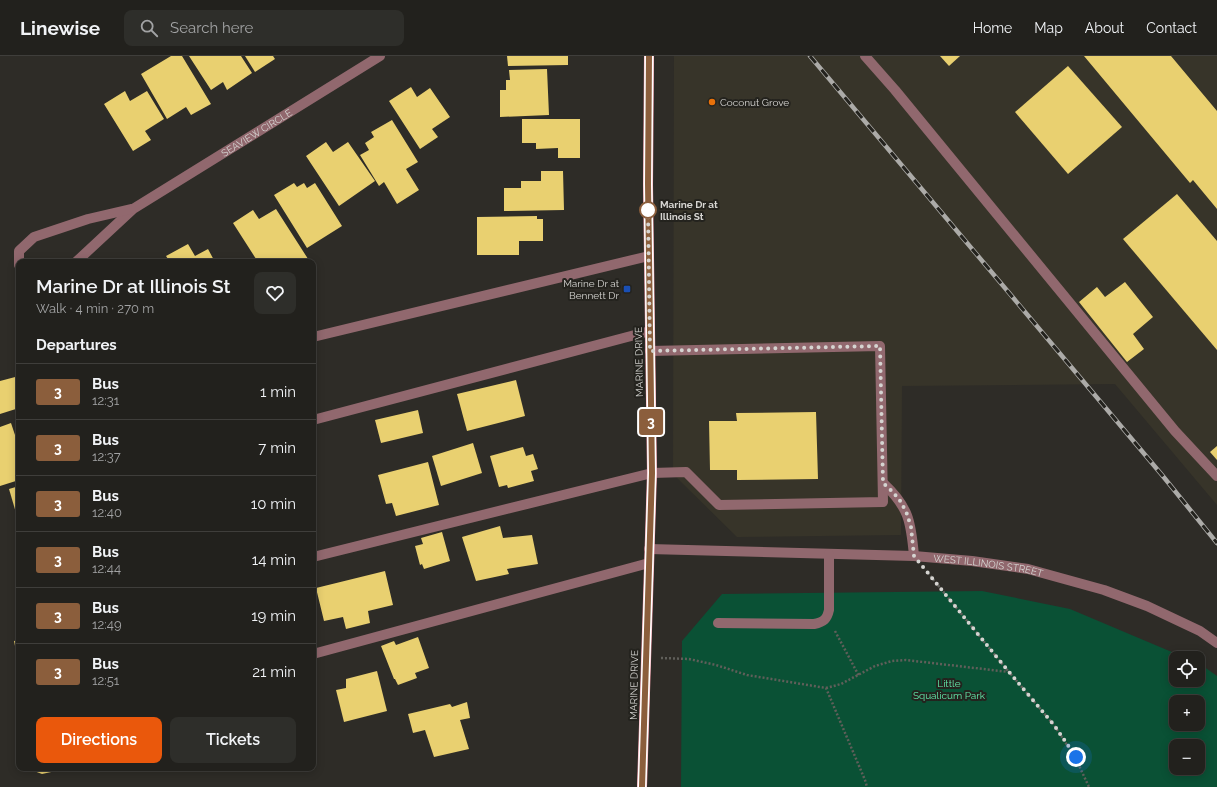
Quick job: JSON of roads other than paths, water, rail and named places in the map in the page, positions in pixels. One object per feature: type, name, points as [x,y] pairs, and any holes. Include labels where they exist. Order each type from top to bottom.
[{"type":"main road","name":"MARINE DRIVE","points":[[642,787],[652,473],[648,184],[649,56]]},
{"type":"street","name":"SEAVIEW CIRCLE","points":[[79,259],[133,209],[380,56]]},
{"type":"street","points":[[865,56],[900,96],[1175,431],[1217,476]]},
{"type":"street","name":"SEAVIEW CIRCLE","points":[[19,259],[19,251],[34,237],[88,219],[133,209]]},
{"type":"street","points":[[316,336],[649,256]]},
{"type":"street","points":[[316,419],[650,331]]},
{"type":"street","points":[[316,556],[652,473],[686,472],[719,505],[883,502],[880,346],[650,351]]},
{"type":"street","points":[[883,483],[901,502],[907,514],[911,527],[914,556]]},
{"type":"street","name":"WEST ILLINOIS STREET","points":[[650,549],[914,556],[972,561],[1028,569],[1104,590],[1147,606],[1200,631],[1217,643]]},
{"type":"street","points":[[718,623],[814,624],[824,621],[829,610],[829,554]]},
{"type":"street","points":[[316,653],[649,563]]},
{"type":"railway","points":[[810,56],[1162,475],[1217,543]]},
{"type":"place","name":"Coconut Grove","points":[[712,102]]},
{"type":"place","name":"Marine Dr at Illinois St","points":[[648,210]]},
{"type":"place","name":"Marine Dr at Bennett Dr","points":[[627,289]]},
{"type":"park label","name":"Little Squalicum Park","points":[[949,688]]}]
